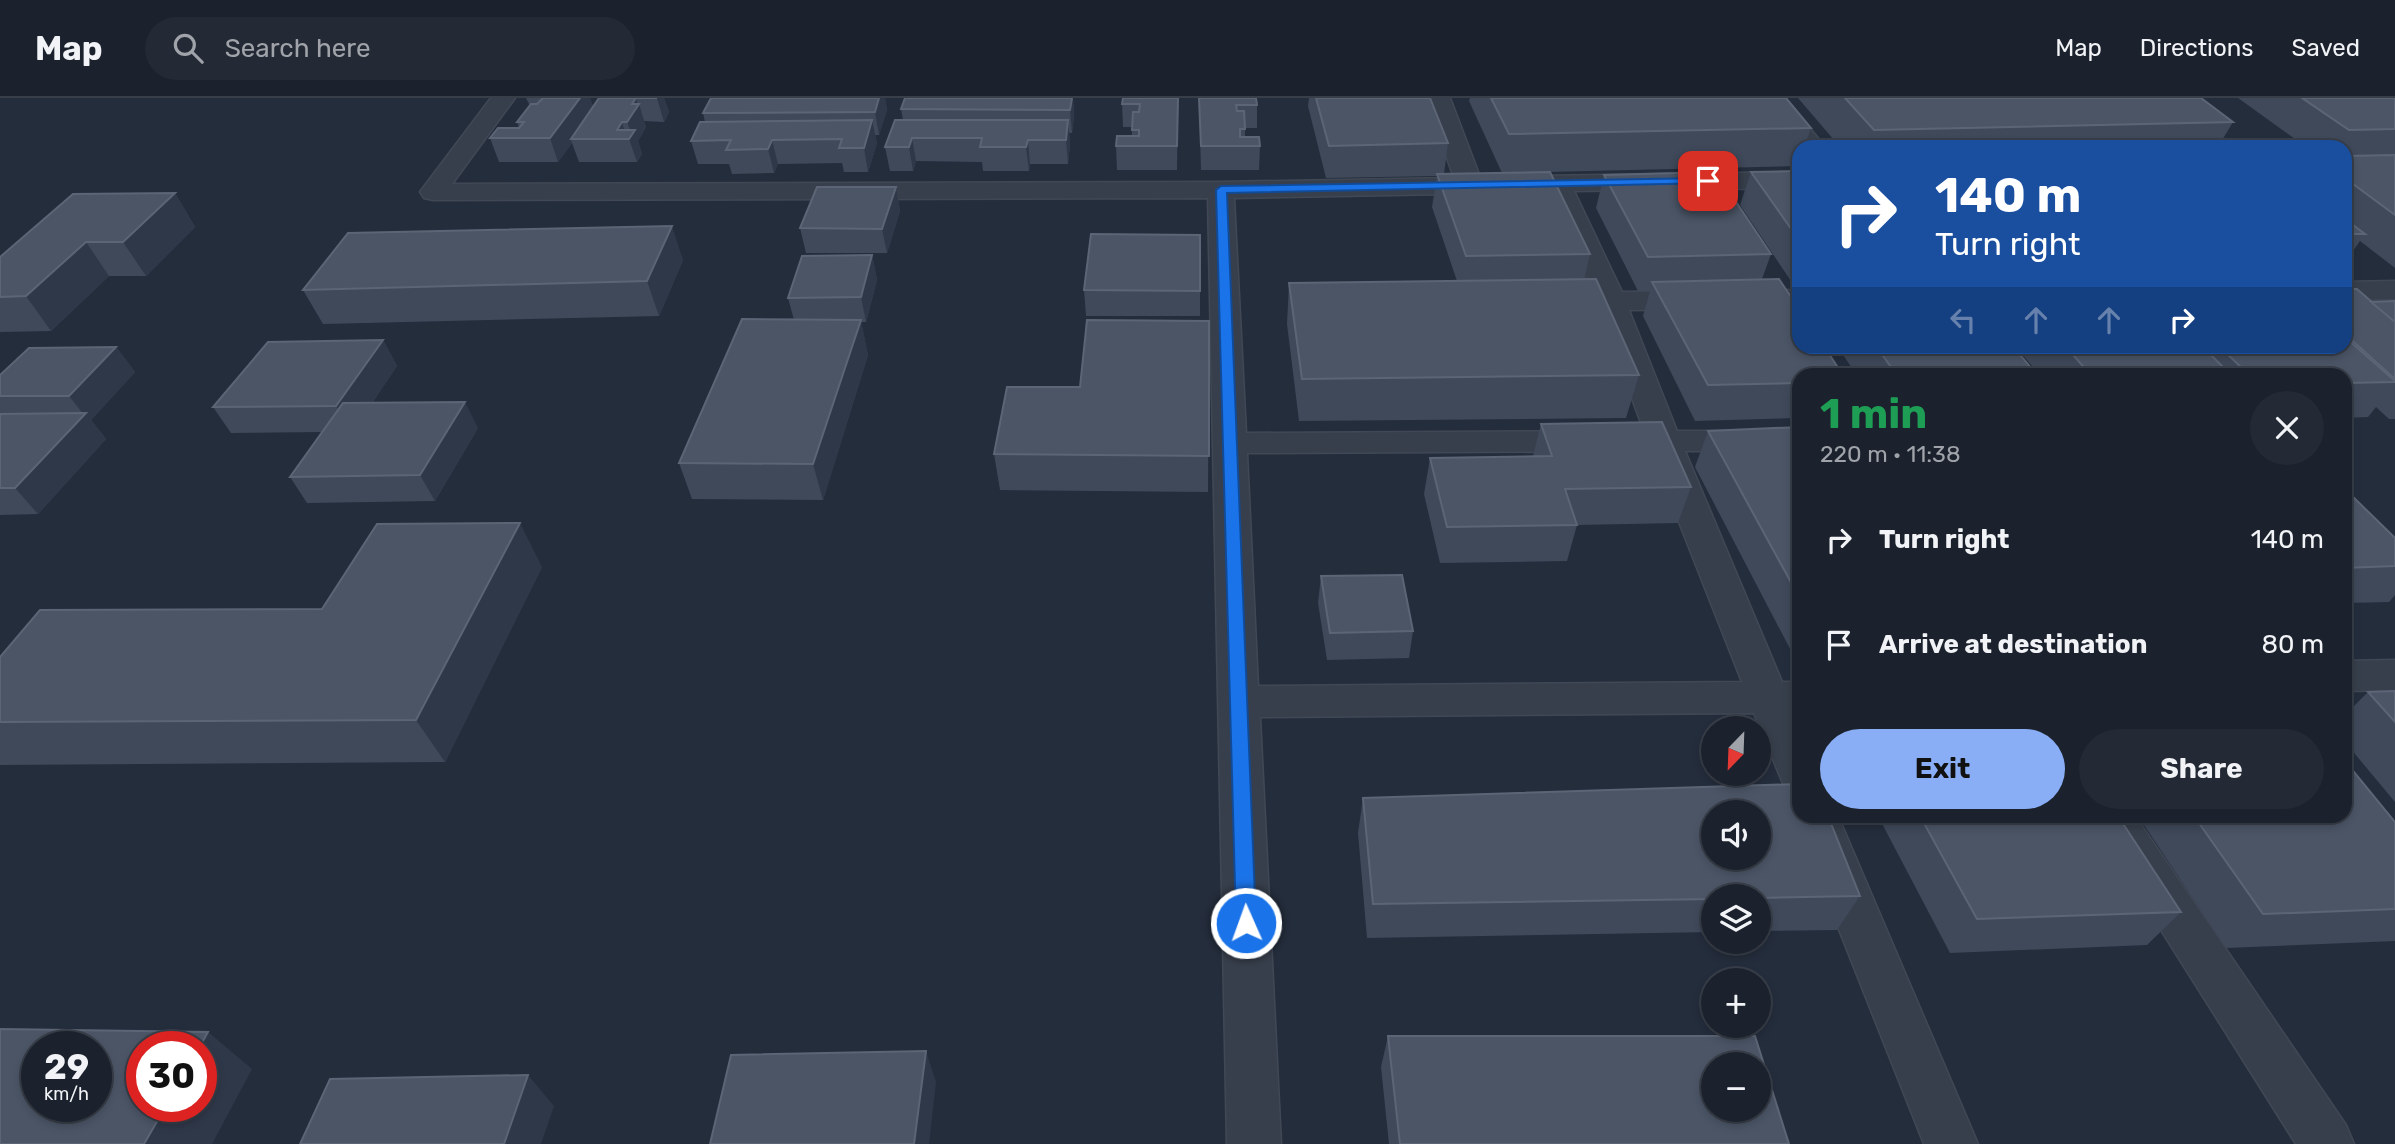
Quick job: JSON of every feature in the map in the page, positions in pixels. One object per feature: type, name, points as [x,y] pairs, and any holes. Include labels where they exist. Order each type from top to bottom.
[{"type":"street","points":[[503,98],[433,192],[1221,190],[1558,184],[1715,192],[1792,181]]},
{"type":"street","points":[[1437,98],[1470,185]]},
{"type":"street","points":[[1772,98],[1806,140]]},
{"type":"street","points":[[1558,184],[1611,301],[1664,441],[1784,698],[1792,739]]},
{"type":"street","points":[[1221,190],[1254,1144]]},
{"type":"street","points":[[2352,291],[2395,290]]},
{"type":"street","points":[[1611,301],[1789,299]]},
{"type":"street","points":[[1230,443],[1792,442]]},
{"type":"street","points":[[2352,677],[2395,675]]},
{"type":"street","points":[[1239,702],[1784,698]]},
{"type":"street","points":[[1819,823],[1951,1144]]},
{"type":"street","points":[[2116,823],[2327,1144]]},
{"type":"building","points":[[543,98],[580,98],[550,138],[490,138],[498,128],[519,128],[524,122],[517,122],[531,104],[537,104]]},
{"type":"building","points":[[599,98],[636,98],[632,104],[639,104],[627,122],[622,122],[617,130],[635,130],[629,139],[571,139]]},
{"type":"building","points":[[711,98],[879,98],[875,112],[703,113]]},
{"type":"building","points":[[905,98],[1072,98],[1070,110],[901,109]]},
{"type":"building","points":[[1123,98],[1178,98],[1177,146],[1116,146],[1117,136],[1139,136],[1139,130],[1132,130],[1133,112],[1139,112],[1140,104],[1122,104]]},
{"type":"building","points":[[1199,98],[1256,98],[1257,105],[1236,105],[1237,111],[1244,111],[1245,129],[1240,129],[1240,137],[1259,137],[1260,146],[1201,146]]},
{"type":"building","points":[[1316,98],[1430,98],[1448,143],[1329,146]]},
{"type":"building","points":[[1491,98],[1786,98],[1811,128],[1509,134]]},
{"type":"building","points":[[1845,98],[2201,98],[2233,122],[1874,130]]},
{"type":"building","points":[[2302,98],[2395,98],[2395,129],[2349,130]]},
{"type":"building","points":[[872,120],[864,148],[839,148],[842,139],[772,140],[768,149],[726,150],[731,140],[691,141],[700,122]]},
{"type":"building","points":[[895,120],[1068,120],[1066,140],[1028,140],[1026,147],[980,147],[982,138],[912,138],[909,147],[885,147]]},
{"type":"building","points":[[2395,155],[2395,215],[2352,183],[2352,156]]},
{"type":"building","points":[[1792,171],[1792,230],[1751,172]]},
{"type":"building","points":[[1550,172],[1590,254],[1466,256],[1437,174]]},
{"type":"building","points":[[1716,172],[1771,254],[1648,257],[1604,175]]},
{"type":"building","points":[[817,187],[896,187],[882,229],[800,228]]},
{"type":"building","points":[[175,193],[123,242],[86,242],[26,296],[0,297],[0,257],[73,194]]},
{"type":"building","points":[[2352,224],[2365,234],[2352,234]]},
{"type":"building","points":[[672,226],[647,281],[303,290],[348,233]]},
{"type":"building","points":[[1091,234],[1200,235],[1200,291],[1084,290]]},
{"type":"building","points":[[872,255],[861,297],[788,298],[802,256]]},
{"type":"building","points":[[1596,279],[1639,375],[1302,379],[1289,283]]},
{"type":"building","points":[[1779,279],[1792,298],[1792,354],[1829,354],[1838,368],[1792,368],[1792,383],[1708,385],[1652,282]]},
{"type":"building","points":[[2352,289],[2357,289],[2395,322],[2395,379],[2352,340]]},
{"type":"building","points":[[2395,301],[2395,322],[2371,302]]},
{"type":"building","points":[[742,319],[861,320],[813,464],[679,463]]},
{"type":"building","points":[[1087,320],[1209,321],[1209,456],[994,454],[1007,387],[1080,387]]},
{"type":"building","points":[[383,340],[336,406],[213,407],[268,342]]},
{"type":"building","points":[[2352,343],[2395,382],[2352,383],[2352,368],[2242,368],[2227,354],[2352,354]]},
{"type":"building","points":[[116,347],[69,396],[0,396],[0,375],[29,348]]},
{"type":"building","points":[[1882,354],[2020,354],[2031,368],[1892,368]]},
{"type":"building","points":[[2072,354],[2210,354],[2224,368],[2085,368]]},
{"type":"building","points":[[465,402],[420,475],[290,477],[343,403]]},
{"type":"building","points":[[86,413],[15,488],[0,488],[0,414]]},
{"type":"building","points":[[1662,422],[1691,487],[1565,489],[1577,525],[1447,527],[1430,458],[1552,456],[1541,424]]},
{"type":"building","points":[[1792,427],[1792,584],[1708,431]]},
{"type":"building","points":[[2352,496],[2395,538],[2395,566],[2352,568]]},
{"type":"building","points":[[520,523],[416,720],[0,722],[0,657],[40,610],[322,609],[377,524]]},
{"type":"building","points":[[1402,575],[1413,631],[1330,633],[1321,576]]},
{"type":"building","points":[[2395,691],[2395,722],[2368,692]]},
{"type":"building","points":[[2352,770],[2395,822],[2395,909],[2263,914],[2199,823],[2352,823]]},
{"type":"building","points":[[1792,784],[1792,823],[1831,823],[1860,896],[1771,898],[1771,884],[1701,884],[1701,899],[1373,904],[1363,798]]},
{"type":"building","points":[[1924,823],[2123,823],[2181,912],[1977,919]]},
{"type":"building","points":[[0,1029],[139,1031],[126,1031],[126,1122],[157,1122],[144,1144],[0,1144]]},
{"type":"building","points":[[1388,1036],[1756,1038],[1760,1052],[1701,1052],[1701,1122],[1771,1122],[1771,1087],[1789,1144],[1400,1144]]},
{"type":"building","points":[[926,1051],[914,1144],[710,1144],[731,1055]]},
{"type":"building","points":[[528,1075],[504,1144],[300,1144],[330,1079]]},
{"type":"route","points":[[1246,923],[1221,190],[1708,181]]}]
